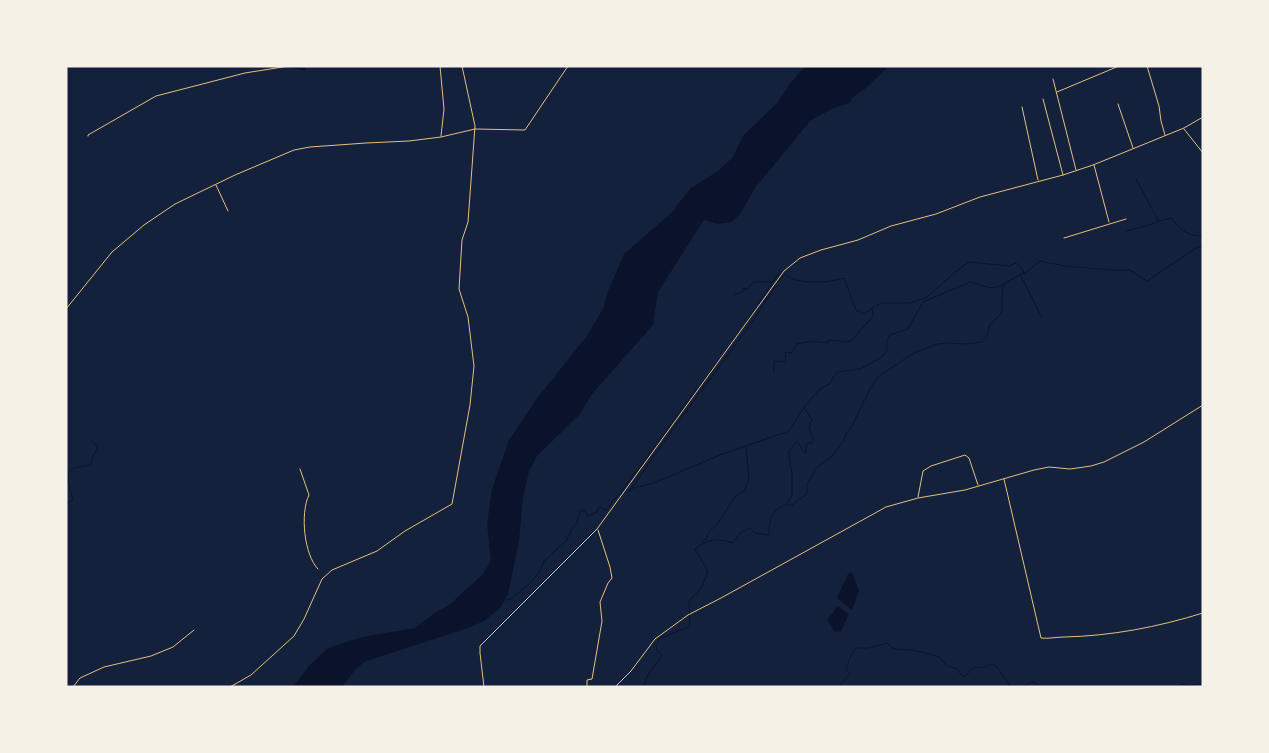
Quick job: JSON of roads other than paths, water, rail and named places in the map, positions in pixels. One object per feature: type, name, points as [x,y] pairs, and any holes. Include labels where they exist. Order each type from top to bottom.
[{"type":"street","points":[[88,136],[108,122],[156,96],[245,73],[289,66]]},
{"type":"street","points":[[440,66],[444,109],[441,137]]},
{"type":"street","points":[[230,687],[251,676],[294,636],[322,579],[332,570],[377,551],[405,531],[452,504],[467,420],[474,366],[468,317],[459,289],[462,240],[468,222],[475,129],[462,66]]},
{"type":"street","points":[[66,309],[112,252],[144,225],[175,204],[216,184],[294,150],[366,143],[409,142],[475,129],[525,130],[568,66]]},
{"type":"street","points":[[1057,92],[1118,66]]},
{"type":"street","points":[[1147,66],[1159,106],[1165,136]]},
{"type":"street","points":[[1053,79],[1076,171]]},
{"type":"street","points":[[1043,98],[1062,175]]},
{"type":"street","points":[[1118,104],[1134,149]]},
{"type":"street","points":[[1022,107],[1038,181]]},
{"type":"street","points":[[484,687],[480,646],[597,529],[784,271],[794,262],[821,250],[858,240],[891,226],[936,214],[980,197],[1094,165],[1184,128],[1203,117]]},
{"type":"street","points":[[1184,128],[1203,153]]},
{"type":"street","points":[[1094,165],[1110,223]]},
{"type":"street","points":[[216,184],[228,211]]},
{"type":"street","points":[[1064,238],[1126,219]]},
{"type":"street","points":[[615,687],[632,671],[655,639],[688,615],[886,507],[918,498],[965,490],[1049,467],[1086,468],[1104,462],[1151,438],[1203,405]]},
{"type":"street","points":[[918,498],[922,471],[931,466],[965,455],[979,486]]},
{"type":"street","points":[[300,469],[309,495],[306,501],[305,512],[307,548],[318,569]]},
{"type":"street","points":[[1004,479],[1041,638],[1095,635],[1148,628],[1203,614]]},
{"type":"street","points":[[587,687],[587,680],[592,679],[602,621],[600,602],[612,578],[597,529]]},
{"type":"street","points":[[72,687],[80,678],[104,667],[151,656],[173,647],[194,630]]},
{"type":"water","points":[[805,66],[889,66],[866,88],[853,97],[850,103],[834,108],[811,120],[755,188],[740,214],[731,222],[717,224],[704,220],[658,292],[653,325],[592,394],[579,415],[537,456],[529,471],[523,498],[519,541],[508,594],[500,608],[484,621],[468,628],[364,662],[342,687],[293,687],[309,666],[328,648],[362,637],[415,628],[449,605],[482,575],[491,561],[487,524],[492,489],[509,440],[535,401],[586,337],[603,309],[608,291],[624,254],[670,214],[691,188],[718,171],[733,157],[743,136],[777,103]]},
{"type":"water","points":[[852,572],[859,591],[852,610],[837,598],[848,574]]},
{"type":"water","points":[[838,606],[849,614],[841,631],[835,632],[827,620]]},
{"type":"waterway","points":[[289,66],[304,69]]},
{"type":"waterway","points":[[1136,179],[1158,220]]},
{"type":"waterway","points":[[1126,231],[1171,218],[1185,231],[1193,235],[1203,236]]},
{"type":"waterway","points":[[644,687],[649,674],[662,655],[657,651],[658,639],[690,626],[689,601],[702,587],[708,571],[695,549],[713,540],[733,543],[739,534],[750,528],[755,533],[769,535],[772,516],[777,509],[786,505],[792,495],[789,451],[797,441],[805,454],[807,443],[814,441],[809,427],[812,420],[804,407],[820,389],[830,384],[838,372],[860,369],[882,357],[887,350],[887,339],[890,335],[908,329],[923,302],[970,282],[991,288],[998,287],[1024,274],[1040,261],[1065,266],[1130,270],[1147,281],[1196,248],[1203,246]]},
{"type":"waterway","points":[[774,372],[774,361],[786,362],[785,352],[791,353],[797,344],[812,341],[828,343],[829,340],[850,342],[873,316],[872,308],[881,303],[910,303],[927,297],[969,262],[1009,266],[1016,263],[1024,273]]},
{"type":"waterway","points":[[746,323],[781,271]]},
{"type":"waterway","points":[[784,274],[797,280],[813,282],[844,278],[856,310],[864,314],[871,309]]},
{"type":"waterway","points":[[629,492],[785,274]]},
{"type":"waterway","points":[[1020,274],[1041,316]]},
{"type":"waterway","points":[[734,295],[744,291],[744,288],[747,289],[754,282],[771,282]]},
{"type":"waterway","points":[[864,401],[879,376],[912,354],[937,344],[982,342],[987,336],[990,325],[1002,312],[1002,291],[1004,285]]},
{"type":"waterway","points":[[621,492],[718,361]]},
{"type":"waterway","points":[[786,505],[792,505],[807,494],[807,483],[815,469],[832,456],[844,441],[864,401]]},
{"type":"waterway","points":[[627,492],[633,488],[654,483],[720,455],[787,433],[804,408]]},
{"type":"waterway","points":[[66,504],[73,500],[68,480],[69,471],[74,468],[91,465],[93,456],[98,448],[92,441]]},
{"type":"waterway","points":[[702,542],[707,538],[708,533],[718,523],[735,497],[745,490],[749,480],[746,446]]},
{"type":"waterway","points":[[505,600],[511,599],[531,582],[540,571],[544,561],[566,541],[577,523],[580,511],[585,510],[588,516],[597,512],[599,507],[606,510],[620,493]]},
{"type":"waterway","points":[[838,687],[851,673],[846,671],[846,669],[856,648],[868,648],[887,643],[893,648],[919,651],[939,657],[947,666],[958,669],[964,677],[974,667],[983,668],[991,664],[996,666],[1010,686],[1014,687]]},
{"type":"waterway","points":[[1022,687],[1031,682],[1035,682],[1040,687]]},
{"type":"waterway","points":[[1177,687],[1183,684],[1189,686],[1203,683]]}]
